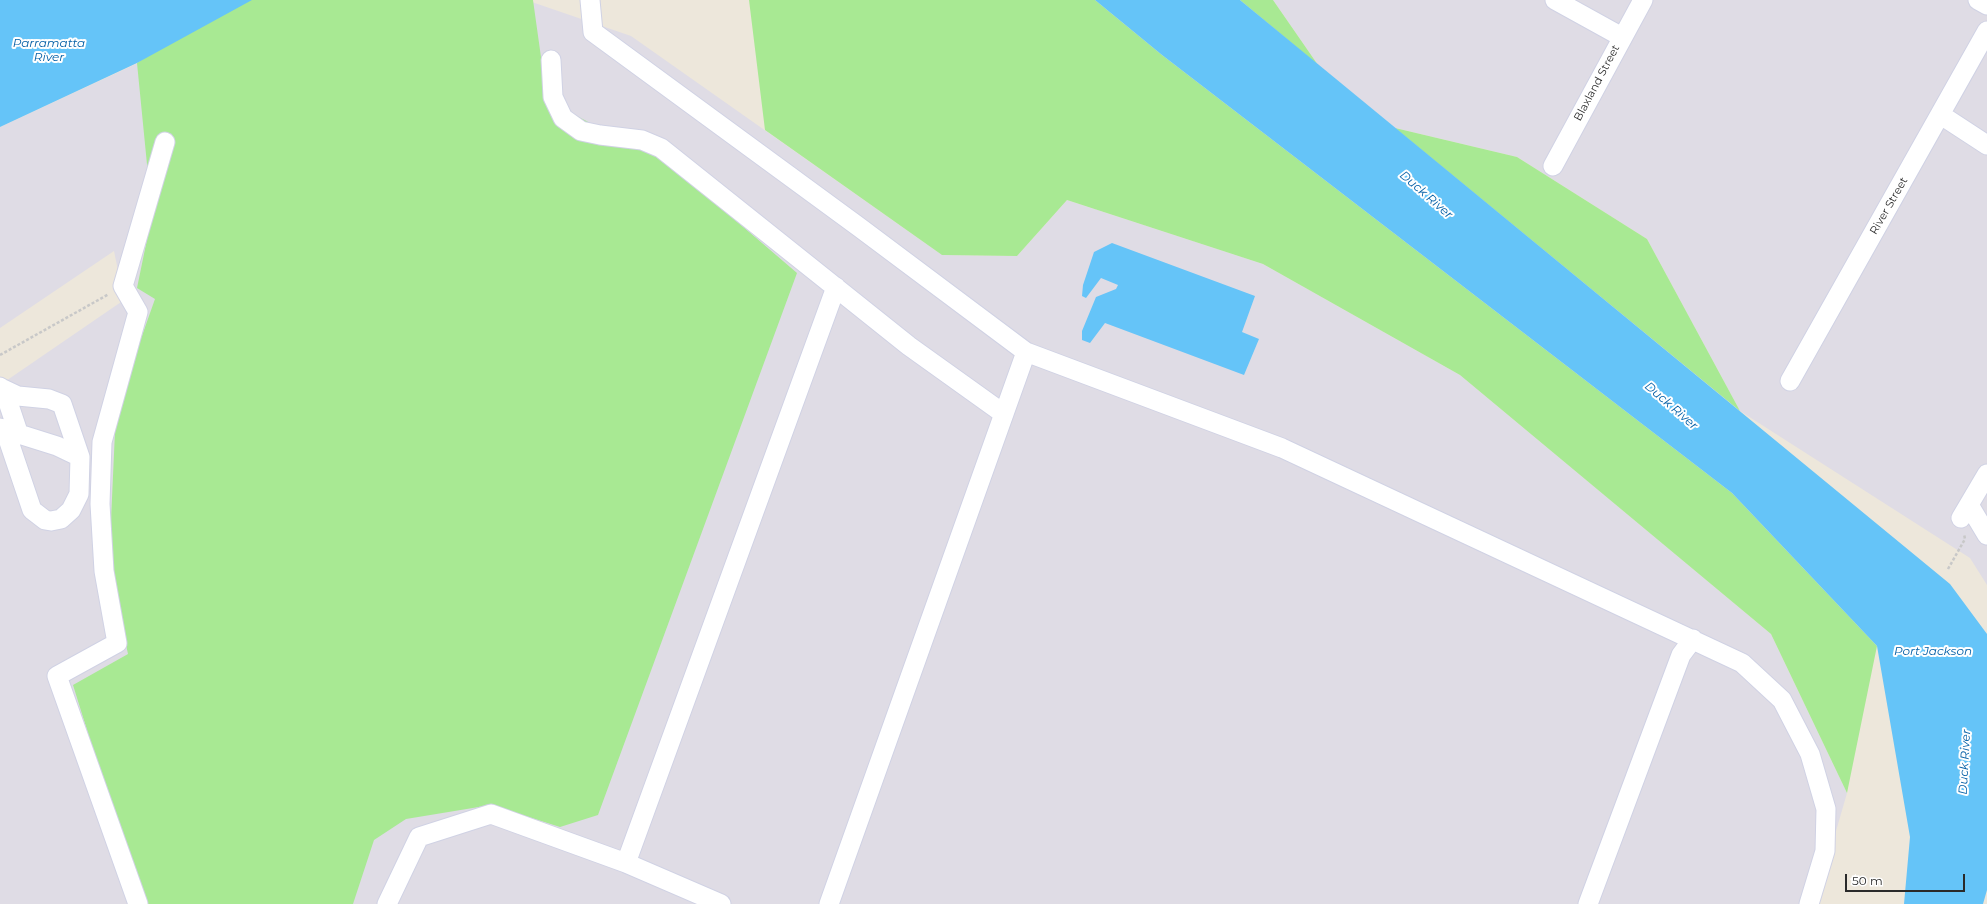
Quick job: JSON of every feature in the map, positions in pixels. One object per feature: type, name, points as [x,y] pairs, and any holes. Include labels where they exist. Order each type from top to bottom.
[{"type":"street","points":[[590,0],[593,32],[859,226],[1026,352],[1282,448],[1694,639],[1742,663],[1782,700],[1810,754],[1826,809],[1825,851],[1809,904]]},
{"type":"street","points":[[1555,0],[1622,37]]},
{"type":"street","name":"Blaxland Street","points":[[1552,166],[1643,0]]},
{"type":"street","points":[[1978,0],[1987,5]]},
{"type":"street","name":"River Street","points":[[1790,381],[1987,31]]},
{"type":"street","points":[[551,60],[553,97],[563,118],[581,131],[600,136],[642,140],[661,148],[909,346],[1004,414]]},
{"type":"street","points":[[1941,115],[1987,145]]},
{"type":"street","points":[[138,904],[57,676],[117,643],[104,571],[100,504],[102,442],[138,312],[123,286],[165,142]]},
{"type":"street","points":[[626,863],[836,287]]},
{"type":"street","points":[[829,904],[1026,352]]},
{"type":"street","points":[[0,388],[18,396],[49,399],[62,404],[80,457],[79,489],[74,504],[61,519],[51,521],[45,520],[36,514],[29,504],[8,431],[8,402],[0,388]]},
{"type":"street","points":[[8,431],[57,446],[80,457]]},
{"type":"street","points":[[1987,474],[1965,511],[1987,535]]},
{"type":"street","points":[[1588,904],[1681,655],[1694,639]]},
{"type":"street","points":[[387,904],[419,837],[491,814],[626,863],[721,904]]},
{"type":"path","points":[[0,355],[123,286]]},
{"type":"path","points":[[1948,569],[1965,539],[1965,511]]},
{"type":"shaded area","points":[[274,0],[526,0],[631,36],[942,255],[1017,256],[1067,200],[1263,264],[1460,375],[1771,634],[1847,793],[1815,904],[0,904],[0,385],[124,300],[114,251],[0,328],[0,127]]},
{"type":"shaded area","points":[[1273,0],[1987,0],[1987,585],[1970,558],[1740,411],[1647,239],[1517,157],[1395,128],[1318,65]]},
{"type":"green space","points":[[232,0],[533,0],[547,100],[607,132],[650,147],[797,273],[598,815],[560,827],[491,805],[406,819],[374,840],[353,904],[141,904],[73,685],[128,654],[109,565],[116,409],[155,299],[137,288],[152,215],[137,63]]},
{"type":"green space","points":[[749,0],[1095,0],[1162,55],[1732,493],[1877,646],[1847,793],[1771,634],[1460,375],[1263,264],[1067,200],[1017,256],[942,255],[765,130]]},
{"type":"green space","points":[[1240,0],[1273,0],[1318,65]]},
{"type":"green space","points":[[1395,128],[1517,157],[1647,239],[1740,411]]},
{"type":"water","name":"Parramatta River","points":[[0,0],[252,0],[137,63],[0,127]]},
{"type":"water","name":"Port Jackson","points":[[1095,0],[1240,0],[1950,584],[1987,634],[1987,890],[1983,904],[1904,904],[1910,837],[1877,646],[1732,493],[1162,55]]},
{"type":"water","points":[[1112,243],[1255,296],[1242,332],[1259,339],[1244,375],[1105,323],[1090,343],[1082,340],[1082,331],[1096,297],[1116,289],[1118,285],[1101,278],[1086,298],[1082,296],[1083,285],[1094,252]]},
{"type":"water label","name":"Duck River","points":[[1426,195]]},
{"type":"water label","name":"Duck River","points":[[1671,406]]},
{"type":"water label","name":"Duck River","points":[[1965,762]]}]
